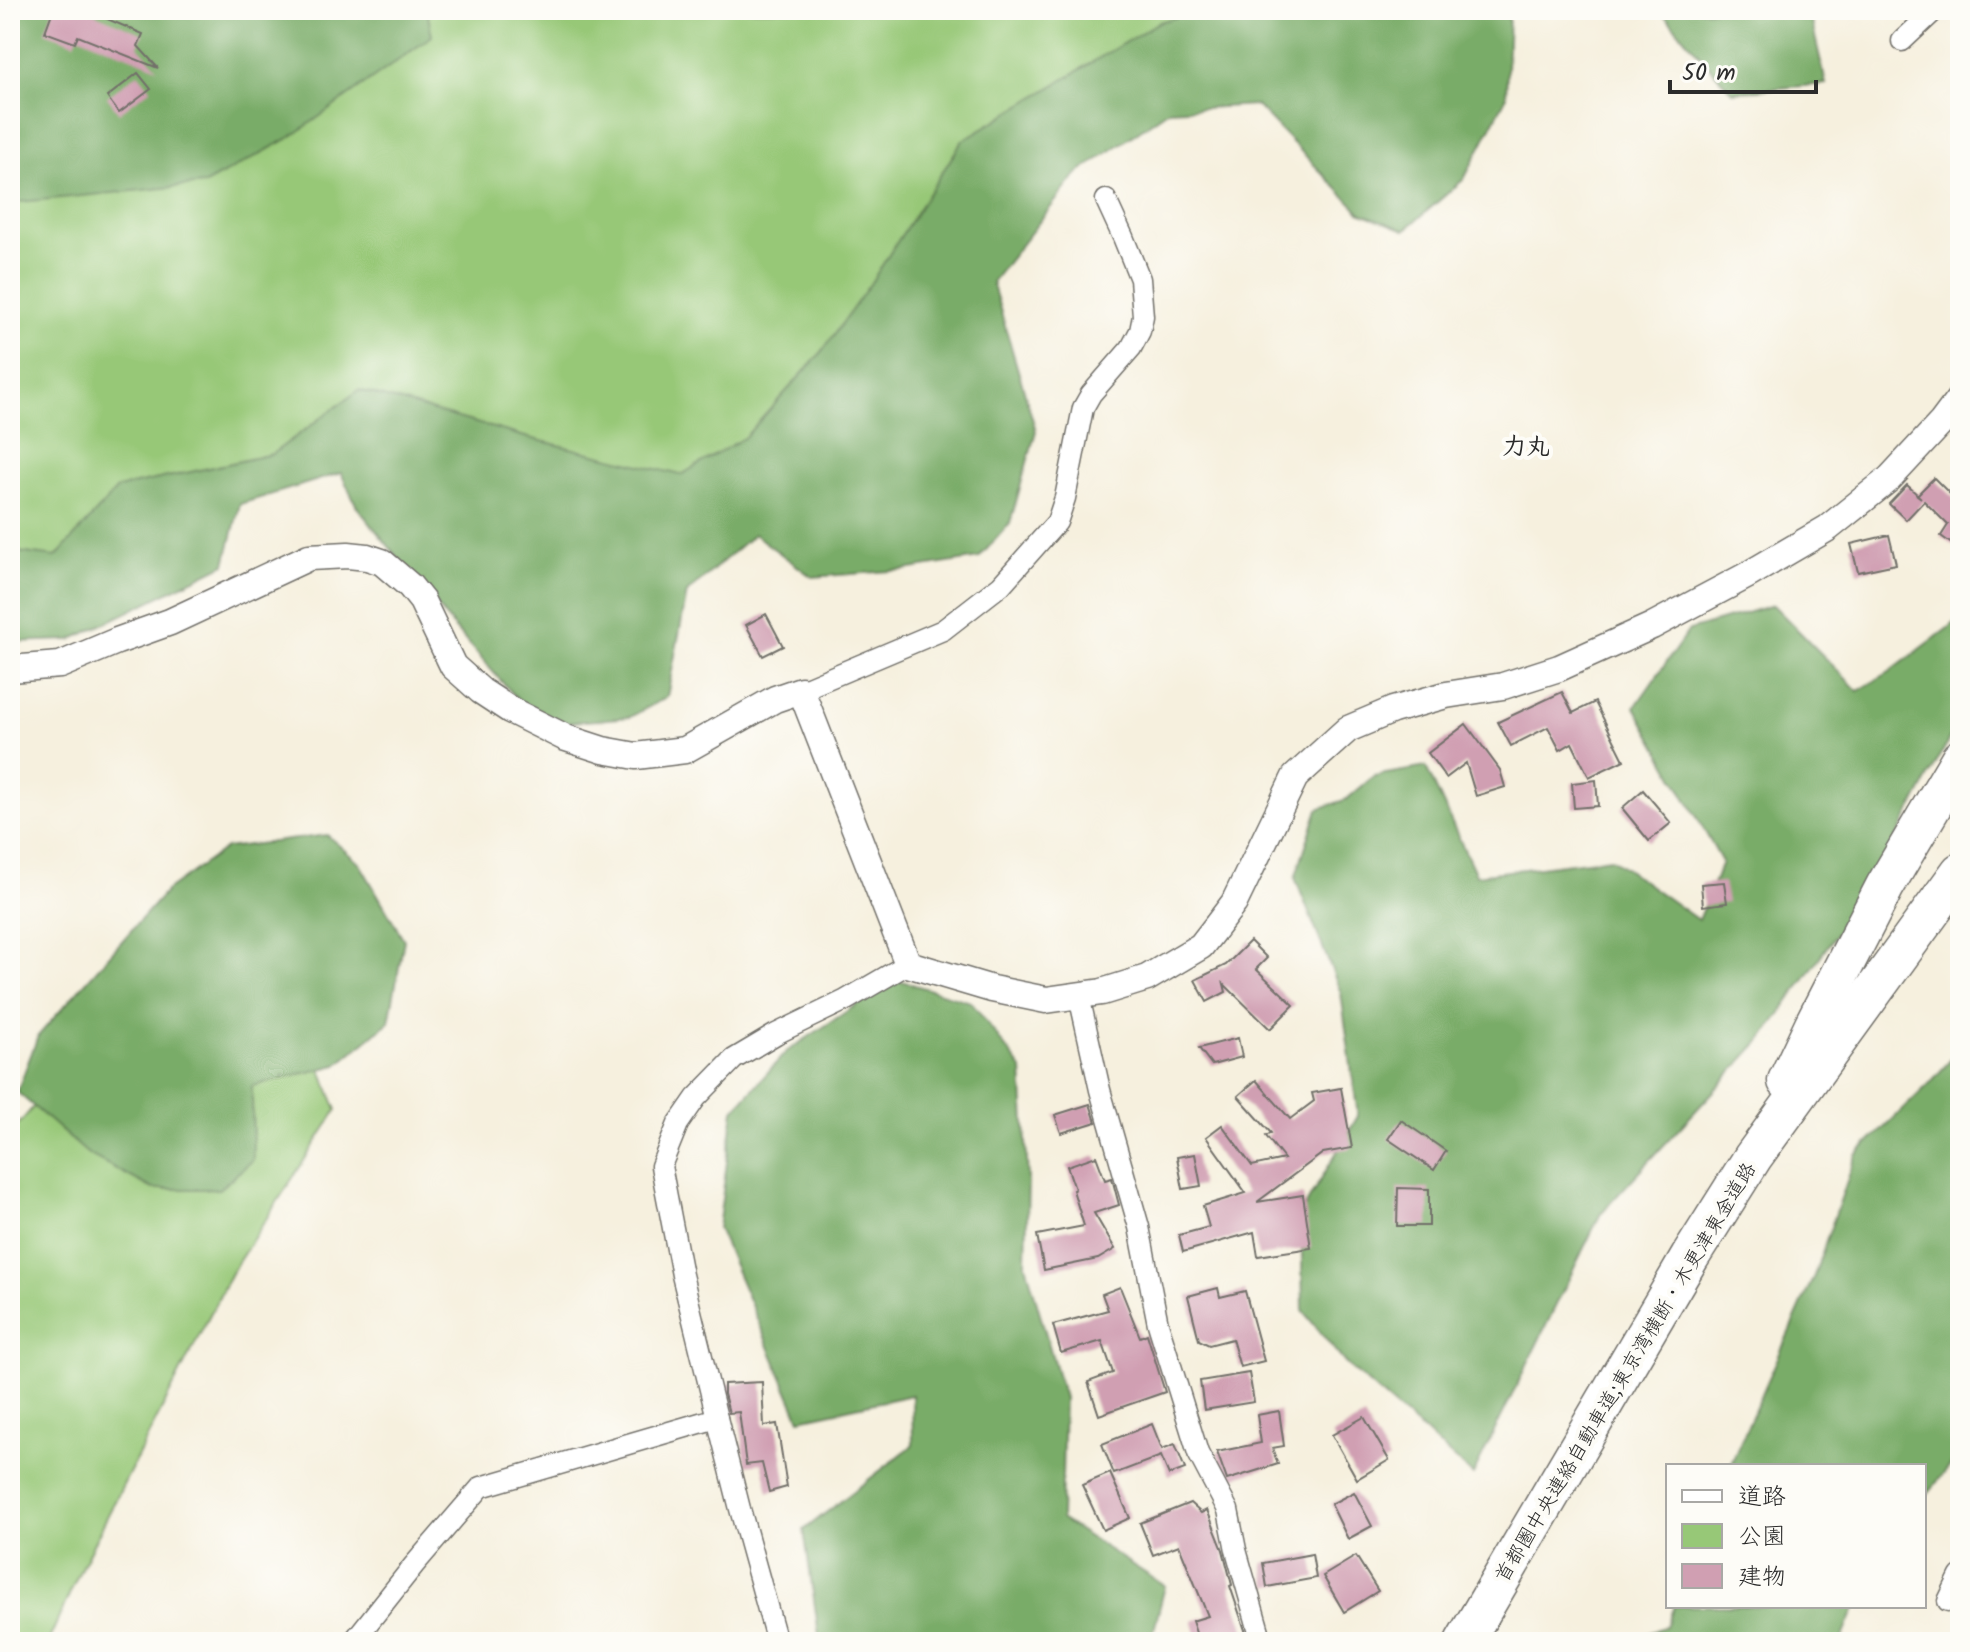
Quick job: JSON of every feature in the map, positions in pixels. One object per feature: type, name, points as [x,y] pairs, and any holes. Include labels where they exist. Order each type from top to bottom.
[{"type":"highway","points":[[1753,1157],[1814,1024],[1885,886],[1960,759]]},
{"type":"highway","name":"首都圏中央連絡自動車道;東京湾横断・木更津東金道路","points":[[1464,1642],[1690,1257],[1753,1157],[1960,872]]},
{"type":"street","points":[[1902,41],[1935,10]]},
{"type":"street","points":[[10,669],[60,665],[170,622],[309,557],[367,557],[395,571],[422,601],[453,666],[481,691],[510,710],[566,738],[603,750],[636,756],[685,750],[775,699],[943,630],[1001,585],[1057,522],[1065,498],[1083,408],[1091,394],[1131,348],[1140,331],[1143,316],[1140,279],[1106,200]]},
{"type":"street","points":[[777,1642],[740,1509],[682,1275],[661,1166],[678,1124],[696,1098],[734,1059],[908,964],[992,989],[1046,1000],[1102,992],[1147,978],[1201,946],[1234,903],[1295,777],[1348,729],[1393,710],[1446,695],[1503,686],[1559,668],[1652,626],[1746,576],[1828,528],[1889,479],[1960,398]]},
{"type":"street","points":[[801,690],[908,964]]},
{"type":"street","points":[[1079,996],[1100,1090],[1139,1227],[1158,1324],[1198,1453],[1228,1510],[1262,1642]]},
{"type":"street","points":[[353,1642],[481,1487],[717,1418]]},
{"type":"street","points":[[1948,1601],[1960,1576]]},
{"type":"green space","points":[[10,10],[427,10],[432,36],[291,137],[205,184],[10,203]]},
{"type":"green space","points":[[345,10],[1452,10],[1092,108],[675,540],[351,437],[10,598],[10,92]]},
{"type":"green space","points":[[1202,10],[1512,10],[1509,12],[1506,98],[1464,179],[1405,230],[1361,213],[1256,105],[1169,110],[1076,175],[992,282],[1036,431],[1010,523],[979,558],[904,570],[812,577],[754,534],[687,593],[667,697],[630,717],[540,725],[457,631],[357,507],[341,473],[240,504],[225,564],[71,640],[10,642],[10,551],[56,557],[118,488],[272,454],[359,390],[529,438],[681,475],[745,437],[821,353],[870,284],[963,140],[1159,22]]},
{"type":"green space","points":[[1660,10],[1809,10],[1826,84],[1732,92]]},
{"type":"green space","points":[[1773,605],[1858,691],[1891,671],[1960,619],[1960,719],[1875,878],[1764,1037],[1601,1213],[1473,1475],[1345,1363],[1303,1311],[1301,1213],[1358,1116],[1341,993],[1295,878],[1318,809],[1347,799],[1374,776],[1426,767],[1476,875],[1611,858],[1698,920],[1722,862],[1635,707],[1689,630]]},
{"type":"green space","points":[[327,835],[360,864],[404,940],[389,1022],[337,1065],[252,1086],[253,1160],[219,1189],[153,1189],[88,1154],[17,1092],[38,1036],[166,891],[226,848]]},
{"type":"green space","points":[[895,979],[971,1002],[1022,1069],[1028,1179],[1026,1264],[1064,1398],[1061,1519],[1165,1586],[1151,1642],[820,1642],[804,1530],[913,1445],[912,1395],[800,1419],[718,1228],[734,1110],[786,1052]]},
{"type":"green space","points":[[287,985],[337,1110],[231,1273],[82,1566],[48,1642],[10,1642],[10,1134],[76,1057]]},
{"type":"green space","points":[[1960,1049],[1960,1221],[1954,1270],[1960,1274],[1960,1454],[1926,1496],[1926,1464],[1731,1464],[1814,1276],[1856,1155]]},
{"type":"green space","points":[[1673,1608],[1855,1608],[1843,1637],[1845,1642],[1628,1642],[1666,1626]]},
{"type":"building","points":[[53,10],[86,10],[143,34],[138,46],[158,68],[78,36],[75,43],[45,32]]},
{"type":"building","points":[[138,73],[151,89],[119,113],[107,97]]},
{"type":"building","points":[[1934,478],[1960,504],[1960,550],[1941,536],[1948,525],[1924,501],[1906,520],[1889,504],[1907,485],[1917,495]]},
{"type":"building","points":[[1889,535],[1896,564],[1858,572],[1851,544]]},
{"type":"building","points":[[766,614],[783,646],[763,656],[746,625]]},
{"type":"building","points":[[1562,692],[1573,713],[1595,702],[1624,760],[1589,777],[1572,743],[1560,750],[1548,727],[1511,746],[1498,722]]},
{"type":"building","points":[[1466,724],[1500,770],[1505,787],[1476,796],[1466,763],[1446,778],[1428,753]]},
{"type":"building","points":[[1596,780],[1598,806],[1574,808],[1572,783]]},
{"type":"building","points":[[1643,790],[1671,823],[1649,841],[1622,808]]},
{"type":"building","points":[[1724,882],[1727,903],[1703,906],[1701,884]]},
{"type":"building","points":[[1250,941],[1267,958],[1256,969],[1294,1005],[1270,1029],[1224,984],[1226,992],[1207,1002],[1195,980],[1226,965]]},
{"type":"building","points":[[1238,1038],[1242,1057],[1212,1065],[1199,1048]]},
{"type":"building","points":[[1256,1080],[1290,1119],[1314,1101],[1312,1093],[1341,1088],[1352,1148],[1323,1153],[1257,1202],[1303,1195],[1311,1248],[1258,1256],[1254,1232],[1183,1252],[1179,1235],[1209,1227],[1203,1206],[1246,1193],[1206,1137],[1222,1125],[1252,1166],[1284,1159],[1266,1136],[1271,1133],[1238,1096]]},
{"type":"building","points":[[1090,1104],[1096,1122],[1061,1133],[1055,1115]]},
{"type":"building","points":[[1401,1120],[1446,1151],[1434,1170],[1388,1139]]},
{"type":"building","points":[[1195,1154],[1201,1186],[1183,1189],[1177,1157]]},
{"type":"building","points":[[1096,1156],[1105,1180],[1112,1178],[1119,1205],[1094,1213],[1115,1249],[1098,1259],[1044,1270],[1037,1235],[1084,1226],[1067,1166]]},
{"type":"building","points":[[1398,1188],[1429,1189],[1429,1226],[1397,1226]]},
{"type":"building","points":[[1120,1287],[1140,1337],[1147,1334],[1165,1392],[1099,1415],[1088,1382],[1113,1373],[1102,1341],[1061,1353],[1053,1325],[1108,1310],[1102,1294]]},
{"type":"building","points":[[1218,1288],[1220,1297],[1245,1291],[1264,1361],[1240,1367],[1232,1339],[1209,1345],[1199,1340],[1188,1296]]},
{"type":"building","points":[[1249,1373],[1254,1402],[1204,1410],[1200,1381]]},
{"type":"building","points":[[762,1382],[764,1426],[777,1424],[787,1487],[769,1492],[762,1463],[746,1465],[739,1412],[729,1413],[724,1394],[724,1384]]},
{"type":"building","points":[[1279,1411],[1284,1446],[1272,1448],[1278,1464],[1227,1480],[1217,1452],[1261,1443],[1257,1415]]},
{"type":"building","points":[[1364,1417],[1389,1460],[1357,1479],[1332,1435]]},
{"type":"building","points":[[1152,1424],[1162,1449],[1175,1444],[1185,1469],[1169,1475],[1161,1456],[1114,1474],[1102,1444]]},
{"type":"building","points":[[1110,1473],[1130,1518],[1103,1530],[1082,1485]]},
{"type":"building","points":[[1354,1492],[1372,1526],[1348,1539],[1331,1504]]},
{"type":"building","points":[[1190,1503],[1201,1513],[1207,1510],[1223,1550],[1230,1586],[1247,1636],[1230,1642],[1199,1642],[1192,1621],[1208,1616],[1179,1545],[1153,1555],[1140,1523]]},
{"type":"building","points":[[1312,1554],[1316,1578],[1267,1587],[1263,1563]]},
{"type":"building","points":[[1356,1556],[1378,1591],[1344,1612],[1323,1576]]},
{"type":"district","name":"力丸","points":[[1526,446]]}]
